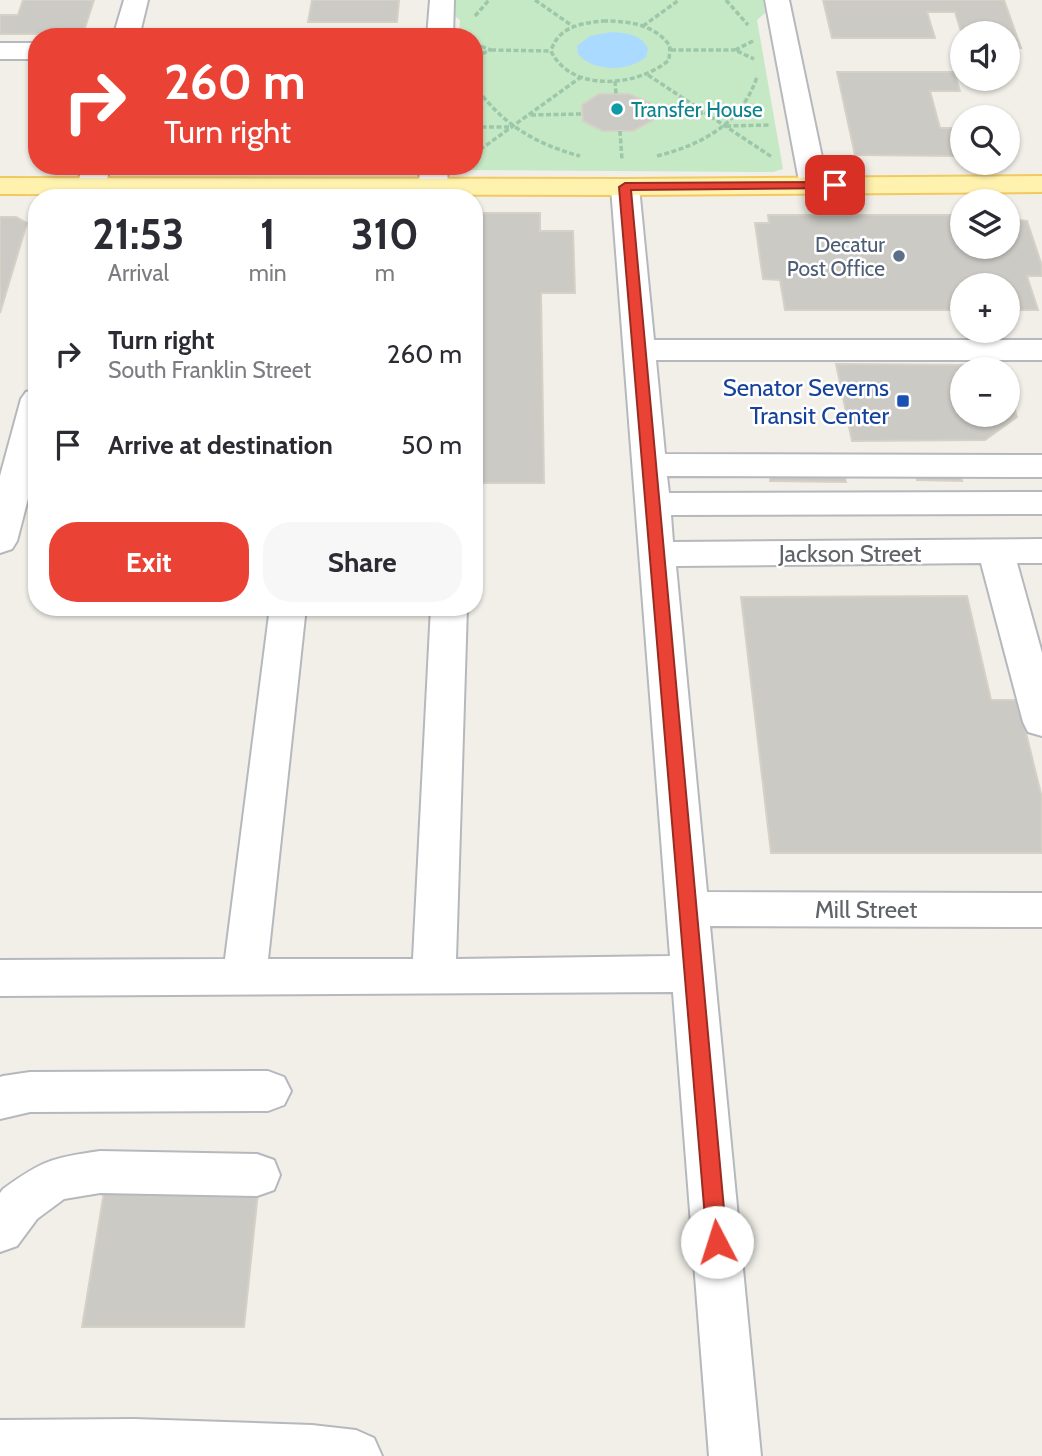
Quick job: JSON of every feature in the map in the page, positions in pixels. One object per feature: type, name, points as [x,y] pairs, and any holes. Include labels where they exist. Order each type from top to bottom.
[{"type":"main road","points":[[0,186],[623,173],[814,186],[1042,184]]},
{"type":"street","points":[[128,28],[136,0]]},
{"type":"street","points":[[440,28],[442,0]]},
{"type":"street","points":[[777,0],[814,186]]},
{"type":"street","points":[[0,51],[28,51]]},
{"type":"street","points":[[623,173],[735,1456]]},
{"type":"street","points":[[640,350],[1042,349]]},
{"type":"street","points":[[0,541],[28,434]]},
{"type":"street","points":[[650,465],[1042,466]]},
{"type":"street","points":[[653,504],[1042,503]]},
{"type":"street","name":"Jackson Street","points":[[658,554],[1042,551]]},
{"type":"street","points":[[996,552],[1042,722]]},
{"type":"street","points":[[244,977],[287,616]]},
{"type":"street","points":[[434,977],[449,616]]},
{"type":"street","name":"Mill Street","points":[[689,909],[1042,910]]},
{"type":"street","points":[[0,978],[695,974]]},
{"type":"street","points":[[0,1099],[3,1096],[30,1092],[268,1091]]},
{"type":"street","points":[[0,1230],[19,1204],[54,1179],[100,1172],[257,1175]]},
{"type":"street","points":[[0,1446],[162,1444],[306,1450],[356,1456]]},
{"type":"path","points":[[472,22],[489,0]]},
{"type":"path","points":[[535,0],[574,27]]},
{"type":"path","points":[[643,26],[679,0]]},
{"type":"path","points":[[726,0],[751,29]]},
{"type":"path","points":[[613,21],[643,26],[665,38],[671,50],[666,64],[649,75],[615,81],[582,77],[559,66],[551,51],[558,36],[574,27],[613,21]]},
{"type":"path","points":[[735,50],[754,41]]},
{"type":"path","points":[[483,47],[491,50],[551,51]]},
{"type":"path","points":[[483,53],[491,50]]},
{"type":"path","points":[[671,50],[735,50],[757,60]]},
{"type":"path","points":[[650,158],[696,144],[725,126],[747,100],[758,71]]},
{"type":"path","points":[[649,75],[775,160]]},
{"type":"path","points":[[483,148],[582,77]]},
{"type":"path","points":[[615,81],[616,94]]},
{"type":"path","points":[[483,96],[496,114],[512,127],[540,143],[583,157]]},
{"type":"path","points":[[653,114],[708,113]]},
{"type":"path","points":[[529,115],[582,114]]},
{"type":"path","points":[[725,126],[770,125]]},
{"type":"path","points":[[483,127],[512,127]]},
{"type":"path","points":[[620,131],[623,173]]},
{"type":"green space","points":[[450,0],[763,0],[765,13],[757,20],[783,169],[773,172],[483,170],[483,28],[460,28],[460,20],[449,12]]},
{"type":"water","points":[[612,32],[638,38],[648,49],[646,57],[630,65],[611,68],[592,64],[578,54],[577,46],[590,36]]},
{"type":"building","points":[[23,0],[94,0],[85,28],[28,28],[28,34],[0,34],[0,15],[18,15]]},
{"type":"building","points":[[312,0],[399,0],[397,22],[308,22]]},
{"type":"building","points":[[823,0],[1004,0],[1011,21],[958,21],[955,12],[927,12],[935,38],[832,38]]},
{"type":"building","points":[[837,72],[950,72],[950,91],[930,91],[940,128],[950,128],[950,156],[855,155]]},
{"type":"building","name":"Transfer House","points":[[599,94],[629,94],[652,104],[653,120],[633,131],[603,131],[583,121],[582,105]]},
{"type":"building","points":[[483,213],[540,213],[540,231],[573,231],[575,293],[541,293],[544,483],[483,483]]},
{"type":"building","name":"Decatur Post Office","points":[[768,215],[950,215],[950,259],[1020,259],[1020,220],[1027,221],[1042,266],[1042,276],[1027,276],[1038,310],[1020,310],[1020,273],[950,273],[950,310],[785,310],[780,280],[763,279],[755,223],[769,223]]},
{"type":"building","points":[[0,217],[16,217],[27,223],[0,313]]},
{"type":"building","name":"Senator Severns Transit Center","points":[[836,364],[950,365],[950,427],[1003,427],[985,440],[852,441]]},
{"type":"building","points":[[770,473],[844,473],[846,482],[770,481]]},
{"type":"building","points":[[917,473],[960,473],[962,481],[917,480]]},
{"type":"building","points":[[967,596],[991,700],[1018,700],[1042,798],[1042,853],[771,853],[741,597]]},
{"type":"building","points":[[104,1192],[258,1192],[244,1327],[82,1327]]},
{"type":"place","name":"Transfer House","points":[[617,109]]},
{"type":"place","name":"Decatur Post Office","points":[[899,256]]},
{"type":"place","name":"Senator Severns Transit Center","points":[[903,401]]},
{"type":"route","points":[[717,1242],[625,187],[835,185]]}]
